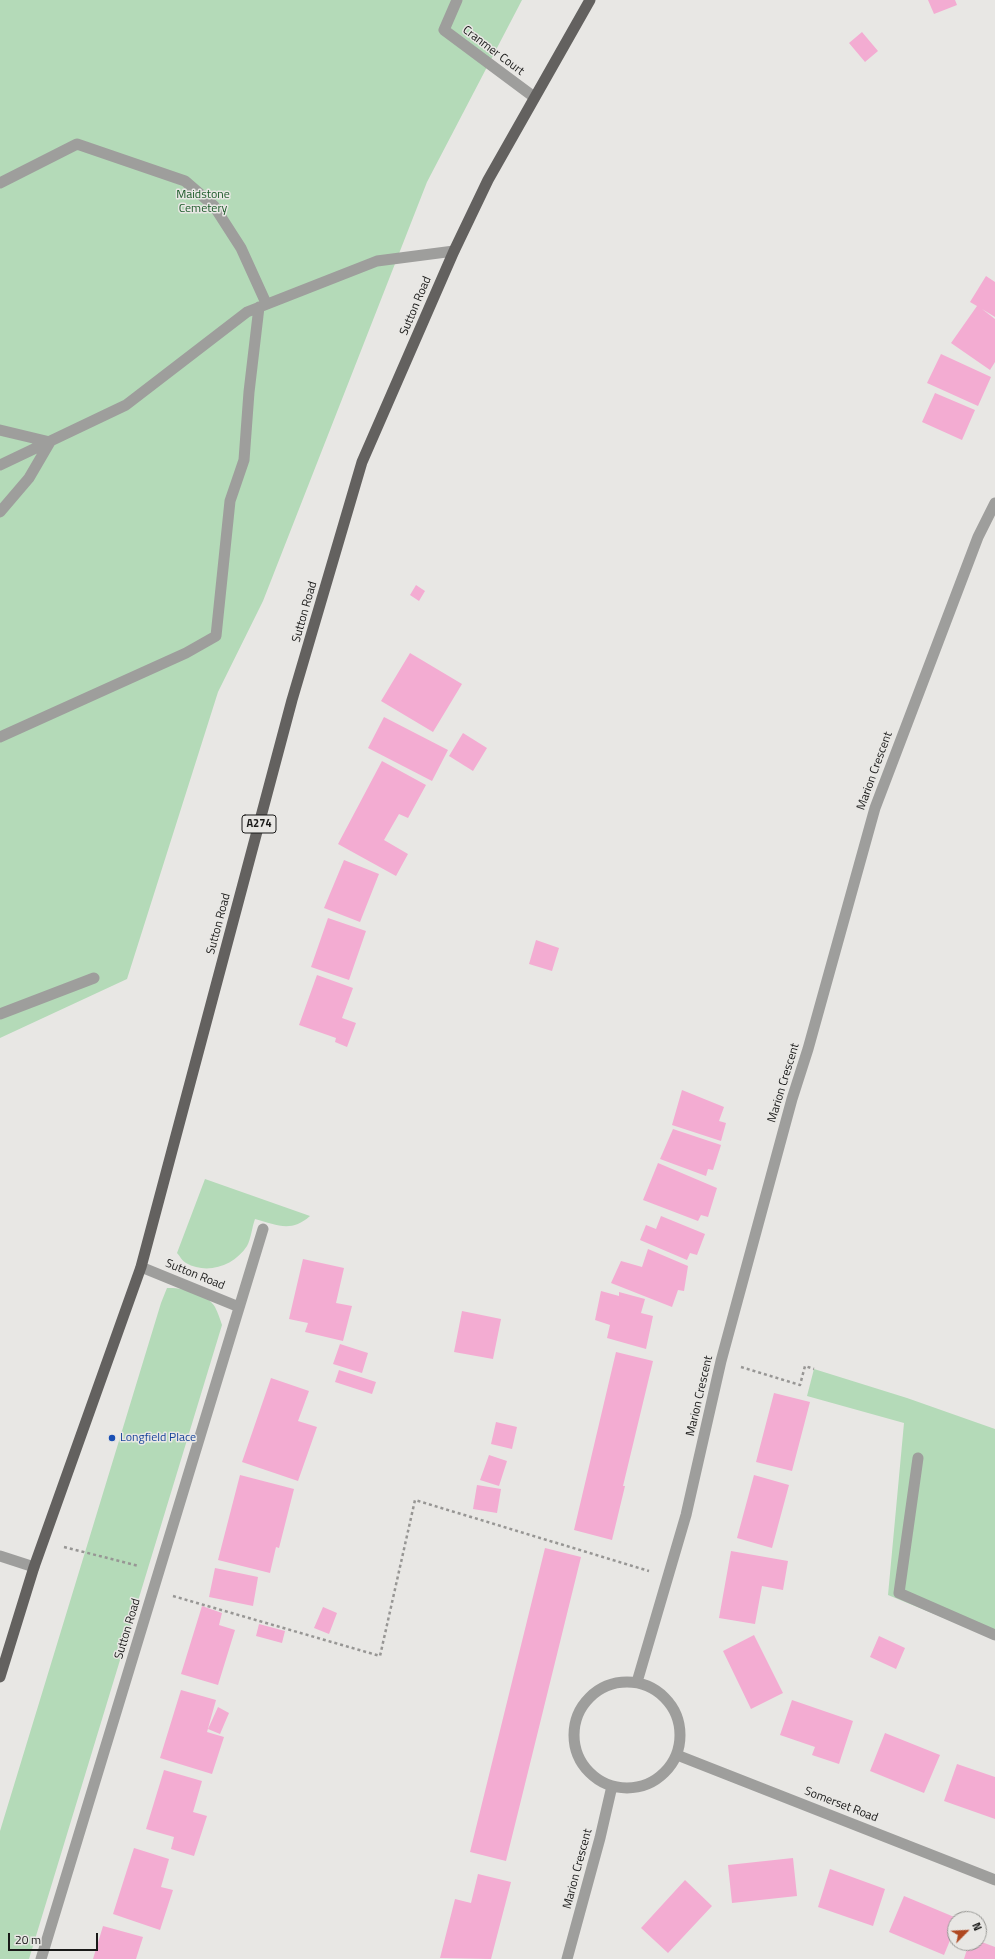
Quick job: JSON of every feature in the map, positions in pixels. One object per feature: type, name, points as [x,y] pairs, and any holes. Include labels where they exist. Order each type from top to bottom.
[{"type":"main road","name":"Sutton Road","points":[[0,1677],[34,1567],[141,1267],[292,700],[362,462],[454,251],[488,180],[590,0]]},
{"type":"street","name":"Cranmer Court","points":[[457,0],[444,30],[534,97]]},
{"type":"street","points":[[0,183],[77,144],[185,181],[214,206],[241,248],[262,305],[249,392],[244,460],[230,501],[216,636],[186,653],[0,737]]},
{"type":"street","points":[[0,465],[126,405],[247,312],[377,261],[454,251]]},
{"type":"street","points":[[0,430],[50,442]]},
{"type":"street","points":[[0,512],[29,478],[50,442]]},
{"type":"street","name":"Marion Crescent","points":[[637,1682],[686,1515],[721,1361],[792,1099],[808,1049],[875,808],[975,544],[995,503]]},
{"type":"street","points":[[0,1014],[94,978]]},
{"type":"street","name":"Sutton Road","points":[[41,1959],[263,1229]]},
{"type":"street","name":"Sutton Road","points":[[141,1267],[239,1307]]},
{"type":"street","points":[[918,1458],[899,1593],[995,1635]]},
{"type":"street","points":[[0,1556],[34,1567]]},
{"type":"street","points":[[637,1682],[650,1686],[662,1694],[677,1715],[681,1735],[677,1755],[662,1776],[646,1785],[629,1788],[612,1786],[596,1778],[580,1759],[575,1743],[577,1718],[590,1696],[601,1689],[616,1683],[637,1682]]},
{"type":"street","name":"Somerset Road","points":[[677,1755],[995,1880]]},
{"type":"street","name":"Marion Crescent","points":[[567,1959],[600,1838],[612,1786]]},
{"type":"path","points":[[721,1361],[800,1385],[805,1366],[814,1369]]},
{"type":"path","points":[[153,1590],[380,1656],[415,1500],[668,1577]]},
{"type":"path","points":[[43,1542],[159,1571]]},
{"type":"green space","name":"Maidstone Cemetery","points":[[0,0],[522,0],[427,182],[263,601],[218,692],[127,979],[0,1038]]},
{"type":"green space","points":[[205,1179],[310,1216],[303,1221],[290,1226],[277,1225],[255,1219],[247,1246],[235,1259],[220,1266],[211,1268],[194,1267],[182,1260],[177,1253]]},
{"type":"green space","points":[[167,1288],[187,1290],[207,1298],[215,1307],[222,1325],[29,1959],[0,1959],[0,1831],[161,1303]]},
{"type":"green space","points":[[814,1369],[907,1398],[995,1429],[995,1639],[888,1595],[904,1423],[807,1396]]},
{"type":"building","points":[[928,0],[955,0],[957,5],[934,14]]},
{"type":"building","points":[[862,32],[878,51],[865,62],[849,43]]},
{"type":"building","points":[[986,276],[995,282],[995,317],[982,309],[995,319],[995,362],[990,370],[951,343],[977,306],[970,302]]},
{"type":"building","points":[[941,354],[991,377],[978,406],[927,383]]},
{"type":"building","points":[[935,393],[975,410],[962,440],[922,422]]},
{"type":"building","points":[[416,585],[425,591],[419,601],[410,595]]},
{"type":"building","points":[[410,653],[462,684],[433,732],[381,701]]},
{"type":"building","points":[[384,717],[448,750],[432,781],[368,748]]},
{"type":"building","points":[[463,733],[487,748],[473,771],[449,756]]},
{"type":"building","points":[[382,761],[426,785],[408,818],[399,814],[384,840],[408,854],[396,876],[338,844]]},
{"type":"building","points":[[344,860],[379,874],[360,922],[324,908]]},
{"type":"building","points":[[328,918],[366,931],[349,980],[311,967]]},
{"type":"building","points":[[536,940],[559,948],[552,971],[529,964]]},
{"type":"building","points":[[317,975],[353,988],[342,1018],[356,1023],[347,1047],[335,1042],[336,1038],[299,1025]]},
{"type":"building","points":[[682,1090],[724,1107],[719,1121],[726,1123],[721,1141],[672,1125]]},
{"type":"building","points":[[673,1129],[721,1145],[713,1170],[708,1169],[706,1176],[660,1159]]},
{"type":"building","points":[[658,1163],[717,1188],[708,1217],[701,1215],[698,1221],[643,1200]]},
{"type":"building","points":[[661,1216],[705,1234],[697,1255],[690,1253],[687,1260],[640,1240],[646,1225],[656,1229]]},
{"type":"building","points":[[648,1249],[688,1266],[684,1291],[678,1290],[672,1307],[611,1283],[621,1261],[642,1267]]},
{"type":"building","points":[[303,1259],[344,1268],[336,1303],[352,1306],[343,1341],[305,1332],[308,1323],[289,1319]]},
{"type":"building","points":[[601,1291],[619,1296],[619,1292],[645,1299],[641,1313],[653,1316],[646,1349],[607,1338],[610,1325],[595,1320]]},
{"type":"building","points":[[462,1311],[501,1319],[493,1359],[454,1352]]},
{"type":"building","points":[[340,1344],[368,1353],[362,1373],[333,1364]]},
{"type":"building","points":[[616,1352],[653,1361],[623,1486],[625,1486],[612,1540],[574,1530]]},
{"type":"building","points":[[339,1370],[376,1382],[372,1394],[335,1382]]},
{"type":"building","points":[[271,1378],[309,1391],[298,1421],[317,1427],[298,1481],[242,1462]]},
{"type":"building","points":[[774,1393],[810,1402],[792,1471],[756,1462]]},
{"type":"building","points":[[496,1422],[517,1427],[512,1449],[491,1444]]},
{"type":"building","points":[[489,1455],[507,1461],[499,1486],[480,1480]]},
{"type":"building","points":[[240,1475],[294,1489],[279,1548],[276,1547],[270,1573],[218,1560]]},
{"type":"building","points":[[754,1475],[789,1485],[772,1548],[737,1538]]},
{"type":"building","points":[[477,1485],[501,1489],[497,1513],[473,1509]]},
{"type":"building","points":[[545,1548],[581,1557],[506,1861],[470,1852]]},
{"type":"building","points":[[731,1551],[788,1561],[783,1590],[762,1586],[755,1624],[719,1618]]},
{"type":"building","points":[[215,1568],[258,1577],[253,1606],[209,1597]]},
{"type":"building","points":[[202,1606],[222,1613],[219,1625],[235,1630],[218,1685],[181,1674]]},
{"type":"building","points":[[323,1607],[337,1613],[329,1634],[314,1628]]},
{"type":"building","points":[[259,1624],[285,1631],[282,1643],[256,1636]]},
{"type":"building","points":[[754,1635],[783,1693],[751,1709],[723,1651]]},
{"type":"building","points":[[879,1636],[905,1648],[896,1669],[870,1657]]},
{"type":"building","points":[[181,1690],[216,1700],[207,1732],[224,1737],[212,1774],[160,1758]]},
{"type":"building","points":[[792,1700],[853,1721],[839,1764],[812,1755],[815,1747],[780,1735]]},
{"type":"building","points":[[218,1707],[229,1713],[220,1734],[208,1729]]},
{"type":"building","points":[[885,1733],[940,1755],[924,1793],[870,1771]]},
{"type":"building","points":[[957,1764],[995,1777],[995,1819],[944,1801]]},
{"type":"building","points":[[164,1770],[202,1781],[193,1812],[207,1816],[194,1856],[171,1849],[174,1837],[146,1829]]},
{"type":"building","points":[[134,1848],[169,1859],[161,1887],[173,1890],[160,1930],[113,1914]]},
{"type":"building","points":[[793,1858],[797,1896],[732,1903],[728,1865]]},
{"type":"building","points":[[830,1869],[885,1889],[873,1926],[818,1907]]},
{"type":"building","points":[[478,1874],[511,1882],[491,1959],[440,1958],[455,1899],[471,1903]]},
{"type":"building","points":[[685,1880],[712,1906],[668,1953],[641,1928]]},
{"type":"building","points":[[904,1896],[947,1914],[947,1948],[944,1955],[889,1932]]},
{"type":"building","points":[[103,1926],[143,1937],[136,1959],[93,1959]]},
{"type":"building","points":[[987,1944],[995,1947],[995,1959],[964,1959],[966,1951],[987,1951]]},
{"type":"place","name":"Longfield Place","points":[[112,1438]]}]
